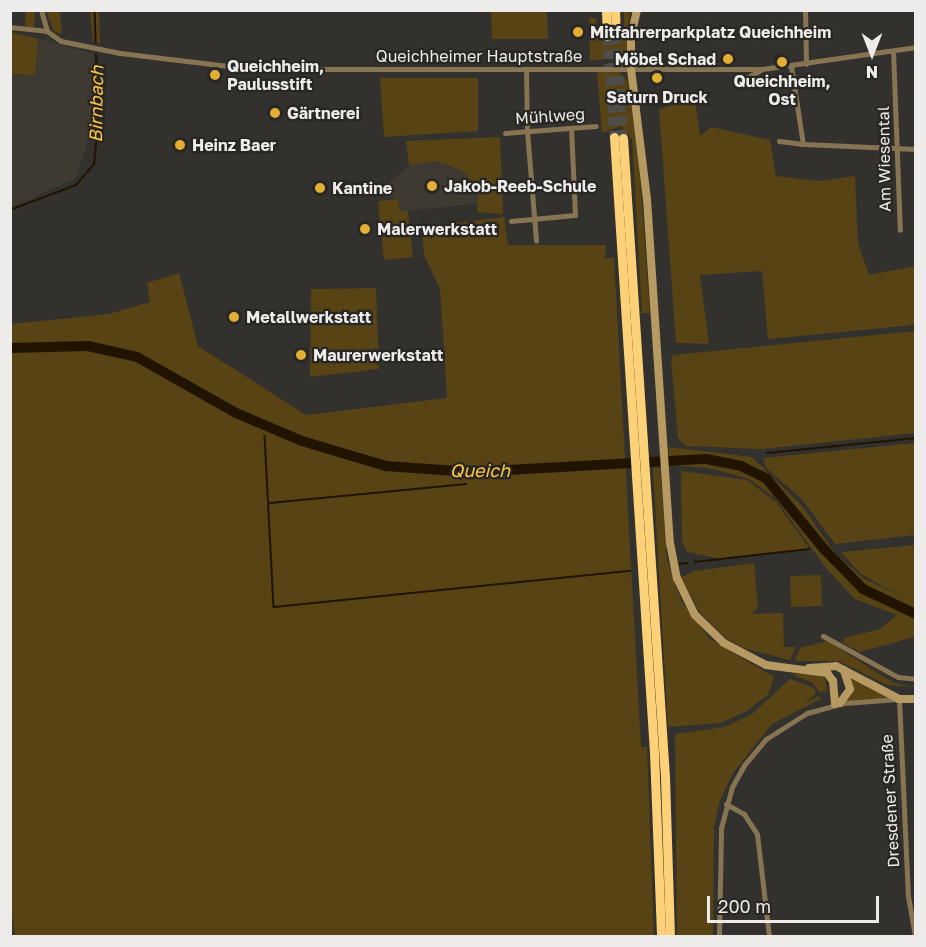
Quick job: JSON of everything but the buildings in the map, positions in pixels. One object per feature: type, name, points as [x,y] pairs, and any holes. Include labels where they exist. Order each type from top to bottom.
[{"type":"highway","points":[[606,10],[612,35],[615,10]]},
{"type":"highway","points":[[619,138],[639,451],[665,777],[670,936]]},
{"type":"highway","points":[[641,473],[661,936]]},
{"type":"street","points":[[41,10],[47,31]]},
{"type":"street","points":[[637,10],[632,37],[631,69],[647,199],[672,557],[685,599],[713,634],[759,662],[831,676],[837,704]]},
{"type":"street","points":[[805,10],[806,64]]},
{"type":"street","name":"Queichheimer Hauptstraße","points":[[10,27],[47,31],[58,39],[98,49],[226,68],[762,69],[915,47]]},
{"type":"street","name":"Am Wiesental","points":[[893,51],[900,230]]},
{"type":"street","points":[[791,66],[803,144]]},
{"type":"street","points":[[526,69],[527,131],[536,241]]},
{"type":"street","points":[[739,82],[762,69]]},
{"type":"street","name":"Mühlweg","points":[[505,133],[596,126]]},
{"type":"street","points":[[511,221],[575,215],[571,128]]},
{"type":"street","points":[[779,141],[915,149]]},
{"type":"street","points":[[823,636],[898,677],[915,678]]},
{"type":"street","points":[[804,669],[825,665],[844,670],[899,699]]},
{"type":"street","points":[[837,704],[850,689],[844,670]]},
{"type":"street","name":"Dresdener Straße","points":[[899,699],[908,896],[915,936]]},
{"type":"street","points":[[719,936],[719,843],[726,804],[745,764],[766,739],[807,712],[837,704],[915,699]]},
{"type":"street","points":[[726,804],[744,814],[757,834],[769,936]]},
{"type":"street","points":[[908,896],[915,896]]},
{"type":"shaded area","points":[[25,11],[35,11],[34,29],[26,28]]},
{"type":"shaded area","points":[[46,11],[60,11],[62,34],[54,31]]},
{"type":"shaded area","points":[[90,11],[99,11],[100,43],[93,42]]},
{"type":"shaded area","points":[[491,11],[547,11],[548,39],[492,39]]},
{"type":"shaded area","points":[[624,11],[630,11],[626,57],[590,61],[589,17],[596,19],[598,38],[618,40],[624,30]]},
{"type":"shaded area","points":[[10,32],[38,39],[35,75],[11,74]]},
{"type":"shaded area","points":[[38,39],[94,54],[94,125],[75,179],[11,207],[11,74],[35,75]]},
{"type":"shaded area","points":[[597,72],[619,72],[627,80],[639,163],[650,313],[642,313],[632,139],[620,126],[602,133]]},
{"type":"shaded area","points":[[380,78],[478,78],[478,131],[384,137]]},
{"type":"shaded area","points":[[695,99],[700,136],[711,127],[770,140],[776,176],[819,181],[855,176],[858,243],[869,275],[915,266],[915,325],[768,339],[762,271],[700,275],[709,344],[676,343],[659,109]]},
{"type":"shaded area","points":[[500,137],[503,214],[477,212],[479,189],[463,171],[437,161],[409,165],[406,141]]},
{"type":"shaded area","name":"Jakob-Reeb-Schule","points":[[437,161],[463,171],[480,189],[478,203],[400,212],[398,199],[383,196],[388,184],[409,165]]},
{"type":"shaded area","points":[[398,199],[400,211],[408,211],[413,257],[384,260],[378,201]]},
{"type":"shaded area","points":[[504,217],[508,245],[606,245],[605,258],[614,258],[641,747],[647,747],[654,936],[15,936],[10,900],[11,324],[109,314],[150,302],[147,283],[179,273],[198,346],[306,415],[447,398],[440,289],[424,255],[422,227]]},
{"type":"shaded area","points":[[376,288],[379,369],[310,377],[311,289]]},
{"type":"shaded area","points":[[915,331],[915,433],[761,449],[686,446],[678,438],[671,359],[673,355]]},
{"type":"shaded area","points":[[915,443],[915,535],[835,544],[801,498],[767,469],[763,458]]},
{"type":"shaded area","points":[[668,447],[752,457],[802,506],[835,553],[863,578],[899,595],[861,574],[841,552],[915,545],[915,637],[860,652],[843,643],[845,638],[880,629],[897,615],[855,599],[826,568],[775,498],[749,479],[708,468],[670,465]]},
{"type":"shaded area","points":[[653,468],[660,468],[667,559],[681,600],[709,638],[774,677],[768,695],[747,711],[720,723],[668,727]]},
{"type":"shaded area","points":[[681,471],[747,480],[776,502],[810,549],[722,559],[687,552],[682,541]]},
{"type":"shaded area","points":[[754,563],[758,608],[751,614],[783,613],[784,647],[796,647],[790,660],[746,649],[727,639],[700,613],[681,577],[695,571]]},
{"type":"shaded area","points":[[821,575],[822,606],[791,607],[790,576]]},
{"type":"shaded area","points":[[827,641],[894,683],[915,687],[887,685],[838,661],[795,661],[800,648]]},
{"type":"shaded area","points":[[814,672],[825,678],[827,691],[819,692],[813,683],[791,674]]},
{"type":"shaded area","points":[[847,674],[899,699],[840,703],[847,696]]},
{"type":"shaded area","points":[[790,679],[814,688],[816,693],[806,703],[818,696],[821,699],[772,724],[733,773],[720,800],[714,827],[713,936],[677,936],[675,734],[724,727],[751,715]]},
{"type":"waterway","name":"Birnbach","points":[[95,10],[96,42]]},
{"type":"waterway","name":"Birnbach","points":[[10,210],[76,185],[94,164],[99,116],[96,55]]},
{"type":"waterway","name":"Queich","points":[[10,348],[88,346],[137,357],[236,413],[302,441],[386,466],[471,472],[706,459],[741,466],[766,478],[823,548],[863,589],[916,614]]},
{"type":"waterway","points":[[265,436],[274,607],[630,571]]},
{"type":"waterway","points":[[767,453],[916,438]]},
{"type":"waterway","points":[[270,503],[466,484]]},
{"type":"waterway","points":[[695,562],[809,549]]},
{"type":"waterway","points":[[679,564],[687,563]]},
{"type":"tunnel","points":[[616,35],[623,138]]},
{"type":"tunnel","points":[[607,36],[614,137]]},
{"type":"place","name":"Mitfahrerparkplatz Queichheim","points":[[578,32]]},
{"type":"place","name":"Möbel Schad","points":[[728,59]]},
{"type":"place","name":"Queichheim, Ost","points":[[782,62]]},
{"type":"place","name":"Queichheim, Paulusstift","points":[[215,75]]},
{"type":"place","name":"Saturn Druck","points":[[657,78]]},
{"type":"place","name":"Gärtnerei","points":[[275,113]]},
{"type":"place","name":"Heinz Baer","points":[[180,145]]},
{"type":"place","name":"Jakob-Reeb-Schule","points":[[432,186]]},
{"type":"place","name":"Kantine","points":[[320,188]]},
{"type":"place","name":"Malerwerkstatt","points":[[365,229]]},
{"type":"place","name":"Metallwerkstatt","points":[[234,317]]},
{"type":"place","name":"Maurerwerkstatt","points":[[301,355]]}]
